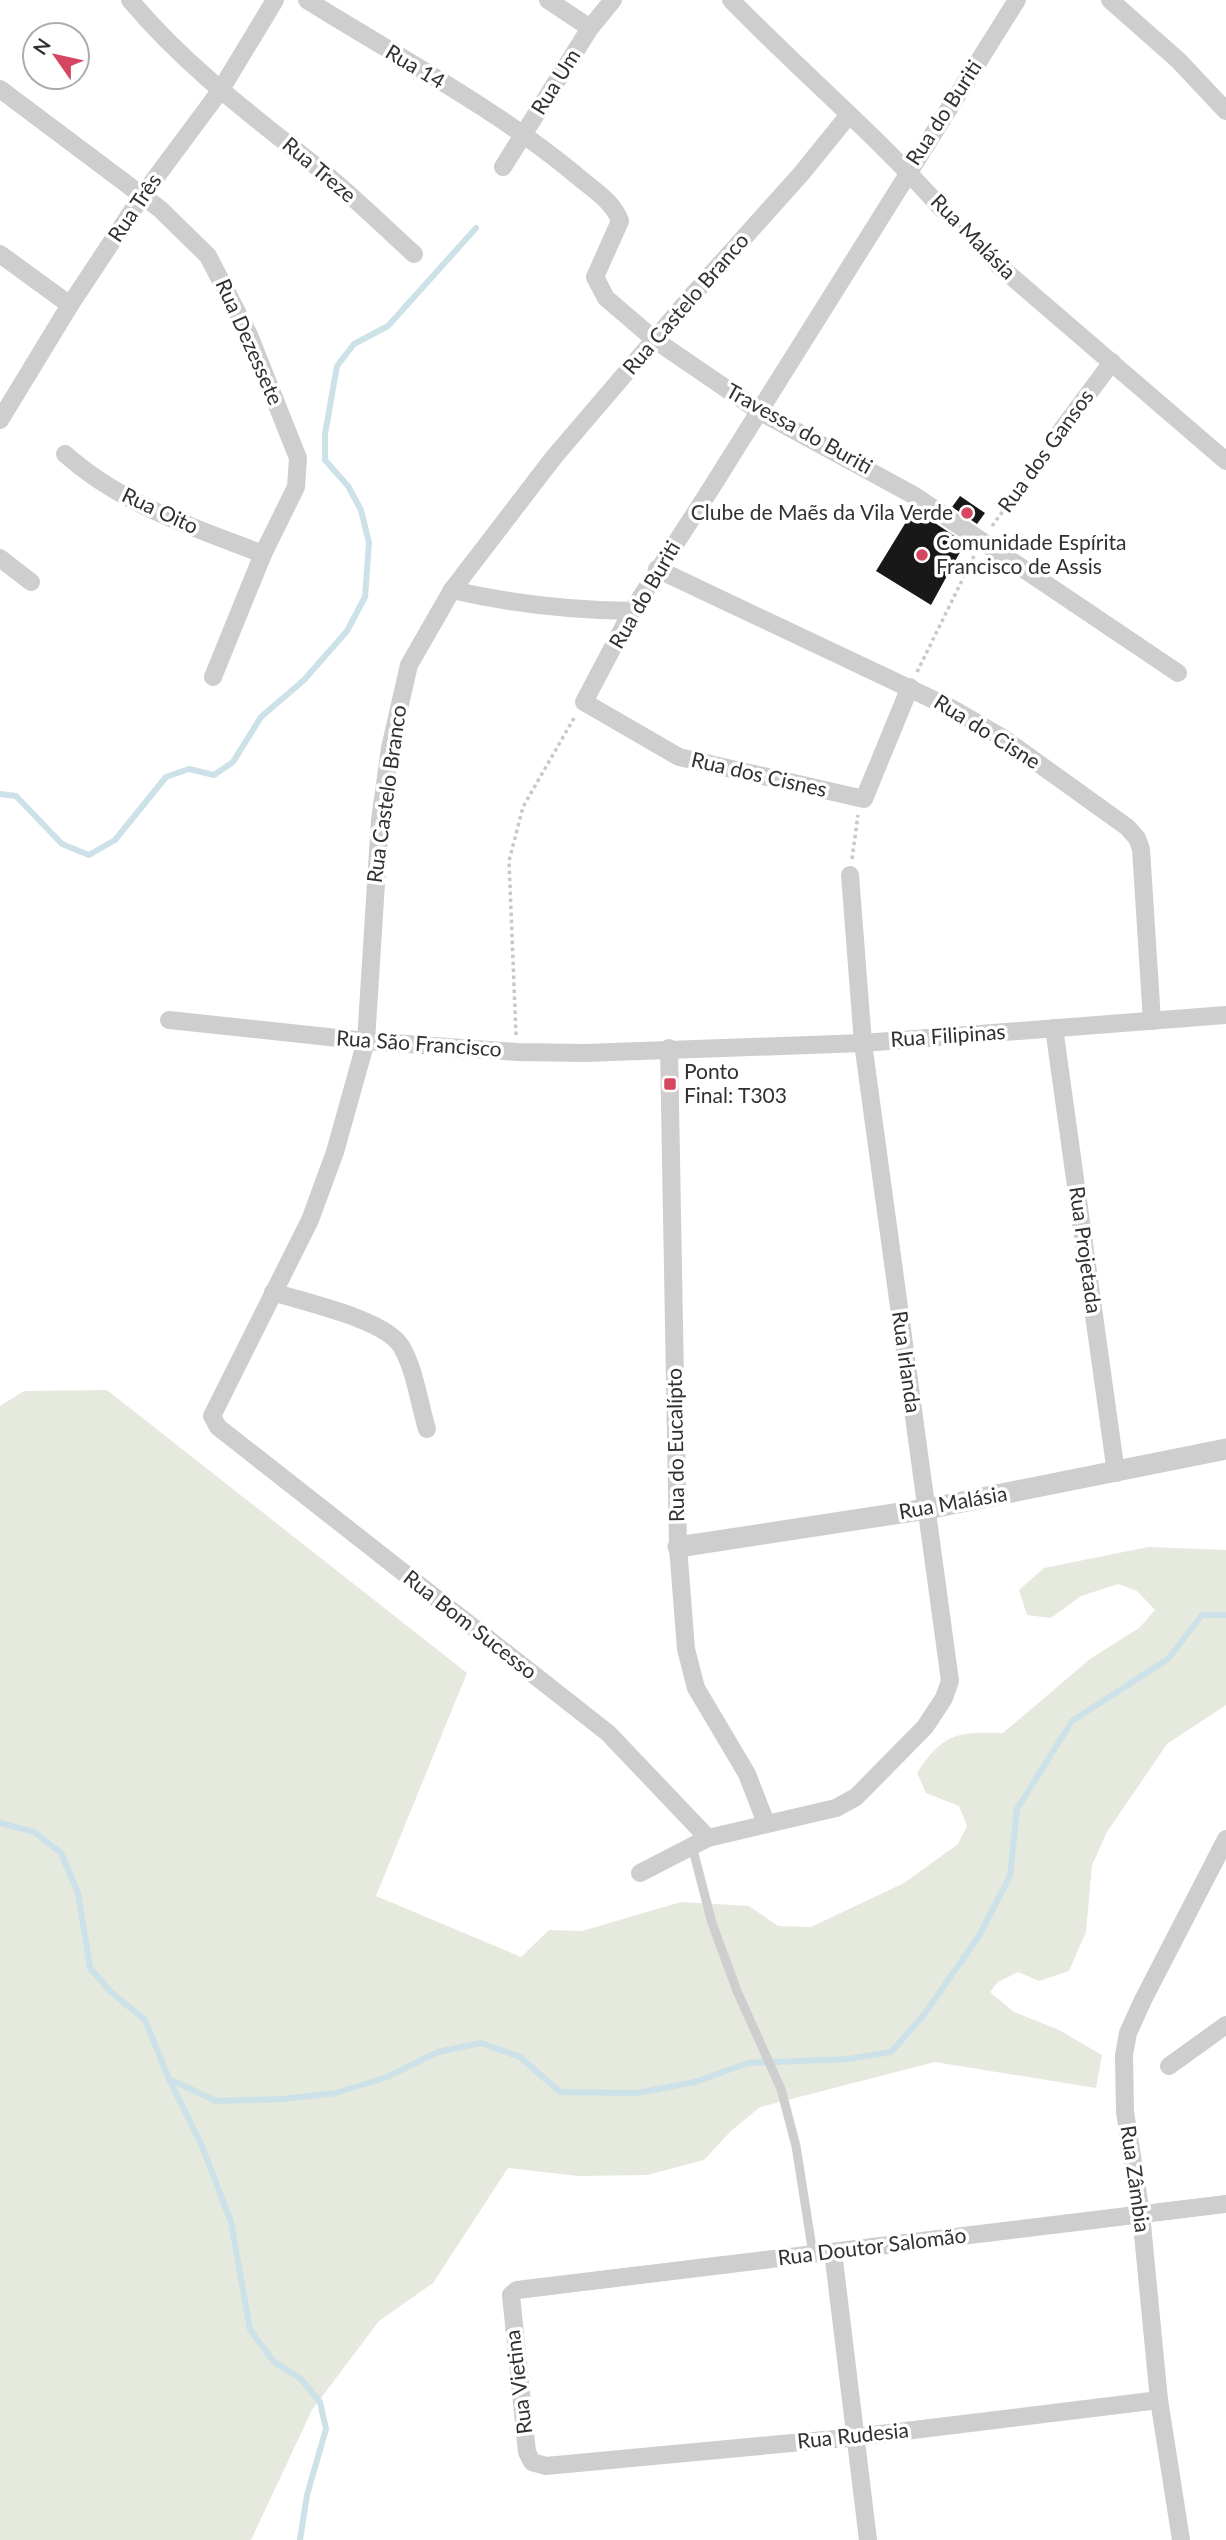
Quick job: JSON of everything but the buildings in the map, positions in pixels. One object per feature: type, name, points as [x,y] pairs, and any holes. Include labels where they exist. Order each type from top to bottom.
[{"type":"street","name":"Rua Treze","points":[[130,0],[157,33],[220,91],[324,173],[414,254]]},
{"type":"street","name":"Rua Três","points":[[0,420],[5,399],[142,197],[220,91],[275,0]]},
{"type":"street","name":"Rua 14","points":[[307,0],[524,133]]},
{"type":"street","points":[[548,0],[590,28]]},
{"type":"street","name":"Rua Um","points":[[503,167],[590,28],[613,0]]},
{"type":"street","name":"Rua Malásia","points":[[732,0],[848,116],[907,170],[942,209]]},
{"type":"street","name":"Rua do Buriti","points":[[584,702],[657,569],[760,411],[907,170],[1017,0]]},
{"type":"street","points":[[1111,0],[1178,60],[1226,111]]},
{"type":"street","name":"Rua Dezessete","points":[[0,89],[183,229],[215,267],[250,335],[298,458],[296,487],[263,554],[214,677]]},
{"type":"street","name":"Rua Castelo Branco","points":[[218,1427],[213,1421],[214,1409],[318,1197],[335,1152],[366,1041],[373,891],[394,724],[409,665],[452,590],[554,457],[848,116]]},
{"type":"street","name":"Travessa do Buriti","points":[[524,133],[616,211],[620,221],[617,233],[595,276],[606,298],[655,340],[760,411],[884,476],[1178,673]]},
{"type":"street","points":[[0,254],[70,305]]},
{"type":"street","name":"Rua Malásia","points":[[998,264],[1226,461]]},
{"type":"street","name":"Rua dos Gansos","points":[[1054,440],[1112,362]]},
{"type":"street","name":"Rua Oito","points":[[65,454],[80,468],[142,507],[263,554]]},
{"type":"street","points":[[0,558],[31,582]]},
{"type":"street","name":"Rua do Cisne","points":[[657,569],[910,687],[1003,738],[1127,827],[1137,838],[1143,868],[1152,1021]]},
{"type":"street","points":[[452,590],[497,601],[632,611]]},
{"type":"street","name":"Rua dos Cisnes","points":[[584,702],[679,757],[864,799],[910,687]]},
{"type":"street","points":[[850,875],[863,1043]]},
{"type":"street","name":"Rua Filipinas","points":[[669,1048],[863,1043],[1226,1015]]},
{"type":"street","name":"Rua São Francisco","points":[[169,1020],[366,1041],[517,1052],[585,1053],[669,1048]]},
{"type":"street","name":"Rua Projetada","points":[[1054,1028],[1116,1473]]},
{"type":"street","name":"Rua Irlanda","points":[[766,1823],[836,1808],[856,1797],[925,1727],[944,1698],[950,1681],[863,1043]]},
{"type":"street","name":"Rua do Eucalípto","points":[[669,1048],[678,1546],[686,1649],[696,1688],[747,1774],[766,1823]]},
{"type":"street","points":[[272,1292],[369,1324],[396,1339],[406,1356],[427,1429]]},
{"type":"street","name":"Rua Bom Sucesso","points":[[218,1427],[608,1733],[700,1841]]},
{"type":"street","name":"Rua Malásia","points":[[678,1546],[926,1509],[1226,1449]]},
{"type":"street","points":[[640,1873],[700,1841],[766,1823]]},
{"type":"street","name":"Rua Zâmbia","points":[[1181,2540],[1159,2400],[1141,2214],[1123,2080],[1128,2033],[1226,1839]]},
{"type":"street","points":[[1169,2066],[1223,2035]]},
{"type":"street","name":"Rua Doutor Salomão","points":[[517,2290],[1141,2214],[1224,2209]]},
{"type":"street","points":[[833,2252],[868,2540]]},
{"type":"street","name":"Rua Vietina","points":[[517,2290],[511,2295],[510,2307],[527,2452],[532,2462],[546,2466]]},
{"type":"street","name":"Rua Rudesia","points":[[546,2466],[856,2437],[1159,2400]]},
{"type":"lane","points":[[700,1841],[712,1923],[737,1991],[775,2076],[796,2146],[813,2254]]},
{"type":"path","name":"Rua Malásia","points":[[942,209],[998,264]]},
{"type":"path","name":"Rua dos Gansos","points":[[910,687],[981,541],[1054,440]]},
{"type":"path","points":[[517,1052],[509,861],[523,807],[584,702]]},
{"type":"path","points":[[850,875],[854,825]]},
{"type":"shaded area","points":[[107,1390],[467,1673],[376,1896],[521,1957],[549,1930],[582,1931],[681,1902],[749,1906],[778,1926],[811,1927],[904,1883],[958,1844],[967,1826],[959,1806],[926,1793],[917,1773],[935,1749],[963,1734],[1003,1733],[1090,1659],[1139,1628],[1155,1610],[1137,1591],[1118,1584],[1081,1596],[1051,1618],[1027,1615],[1019,1590],[1044,1568],[1148,1547],[1226,1550],[1226,1705],[1167,1744],[1107,1832],[1092,1865],[1086,1932],[1069,1971],[1039,1981],[1018,1972],[998,1982],[990,1992],[1014,2012],[1059,2030],[1102,2055],[1096,2088],[935,2062],[760,2107],[731,2131],[704,2160],[647,2175],[578,2176],[508,2168],[433,2283],[379,2321],[312,2410],[251,2540],[0,2540],[0,1406],[24,1391]]},
{"type":"waterway","points":[[0,794],[16,796],[62,844],[89,855],[115,840],[166,777],[189,769],[214,775],[233,762],[261,717],[304,680],[347,631],[365,597],[369,543],[361,510],[348,486],[325,460],[325,434],[337,366],[354,344],[388,326],[476,228]]},
{"type":"waterway","points":[[0,1823],[34,1832],[61,1853],[78,1893],[90,1968],[111,1992],[145,2020],[169,2079],[216,2101],[284,2099],[336,2093],[387,2077],[438,2052],[481,2043],[520,2057],[560,2092],[637,2093],[695,2082],[748,2063],[849,2059],[891,2052],[923,2016],[979,1936],[1010,1876],[1017,1809],[1072,1721],[1168,1659],[1202,1615],[1226,1615]]},
{"type":"waterway","points":[[169,2079],[202,2146],[231,2222],[250,2329],[273,2361],[301,2379],[320,2402],[326,2429],[307,2495],[300,2540]]},
{"type":"place","name":"Clube de Maẽs da Vila Verde","points":[[967,513]]},
{"type":"place","name":"Comunidade Espírita Francisco de Assis","points":[[922,555]]},
{"type":"place","name":"Ponto Final: T303","points":[[670,1084]]}]
